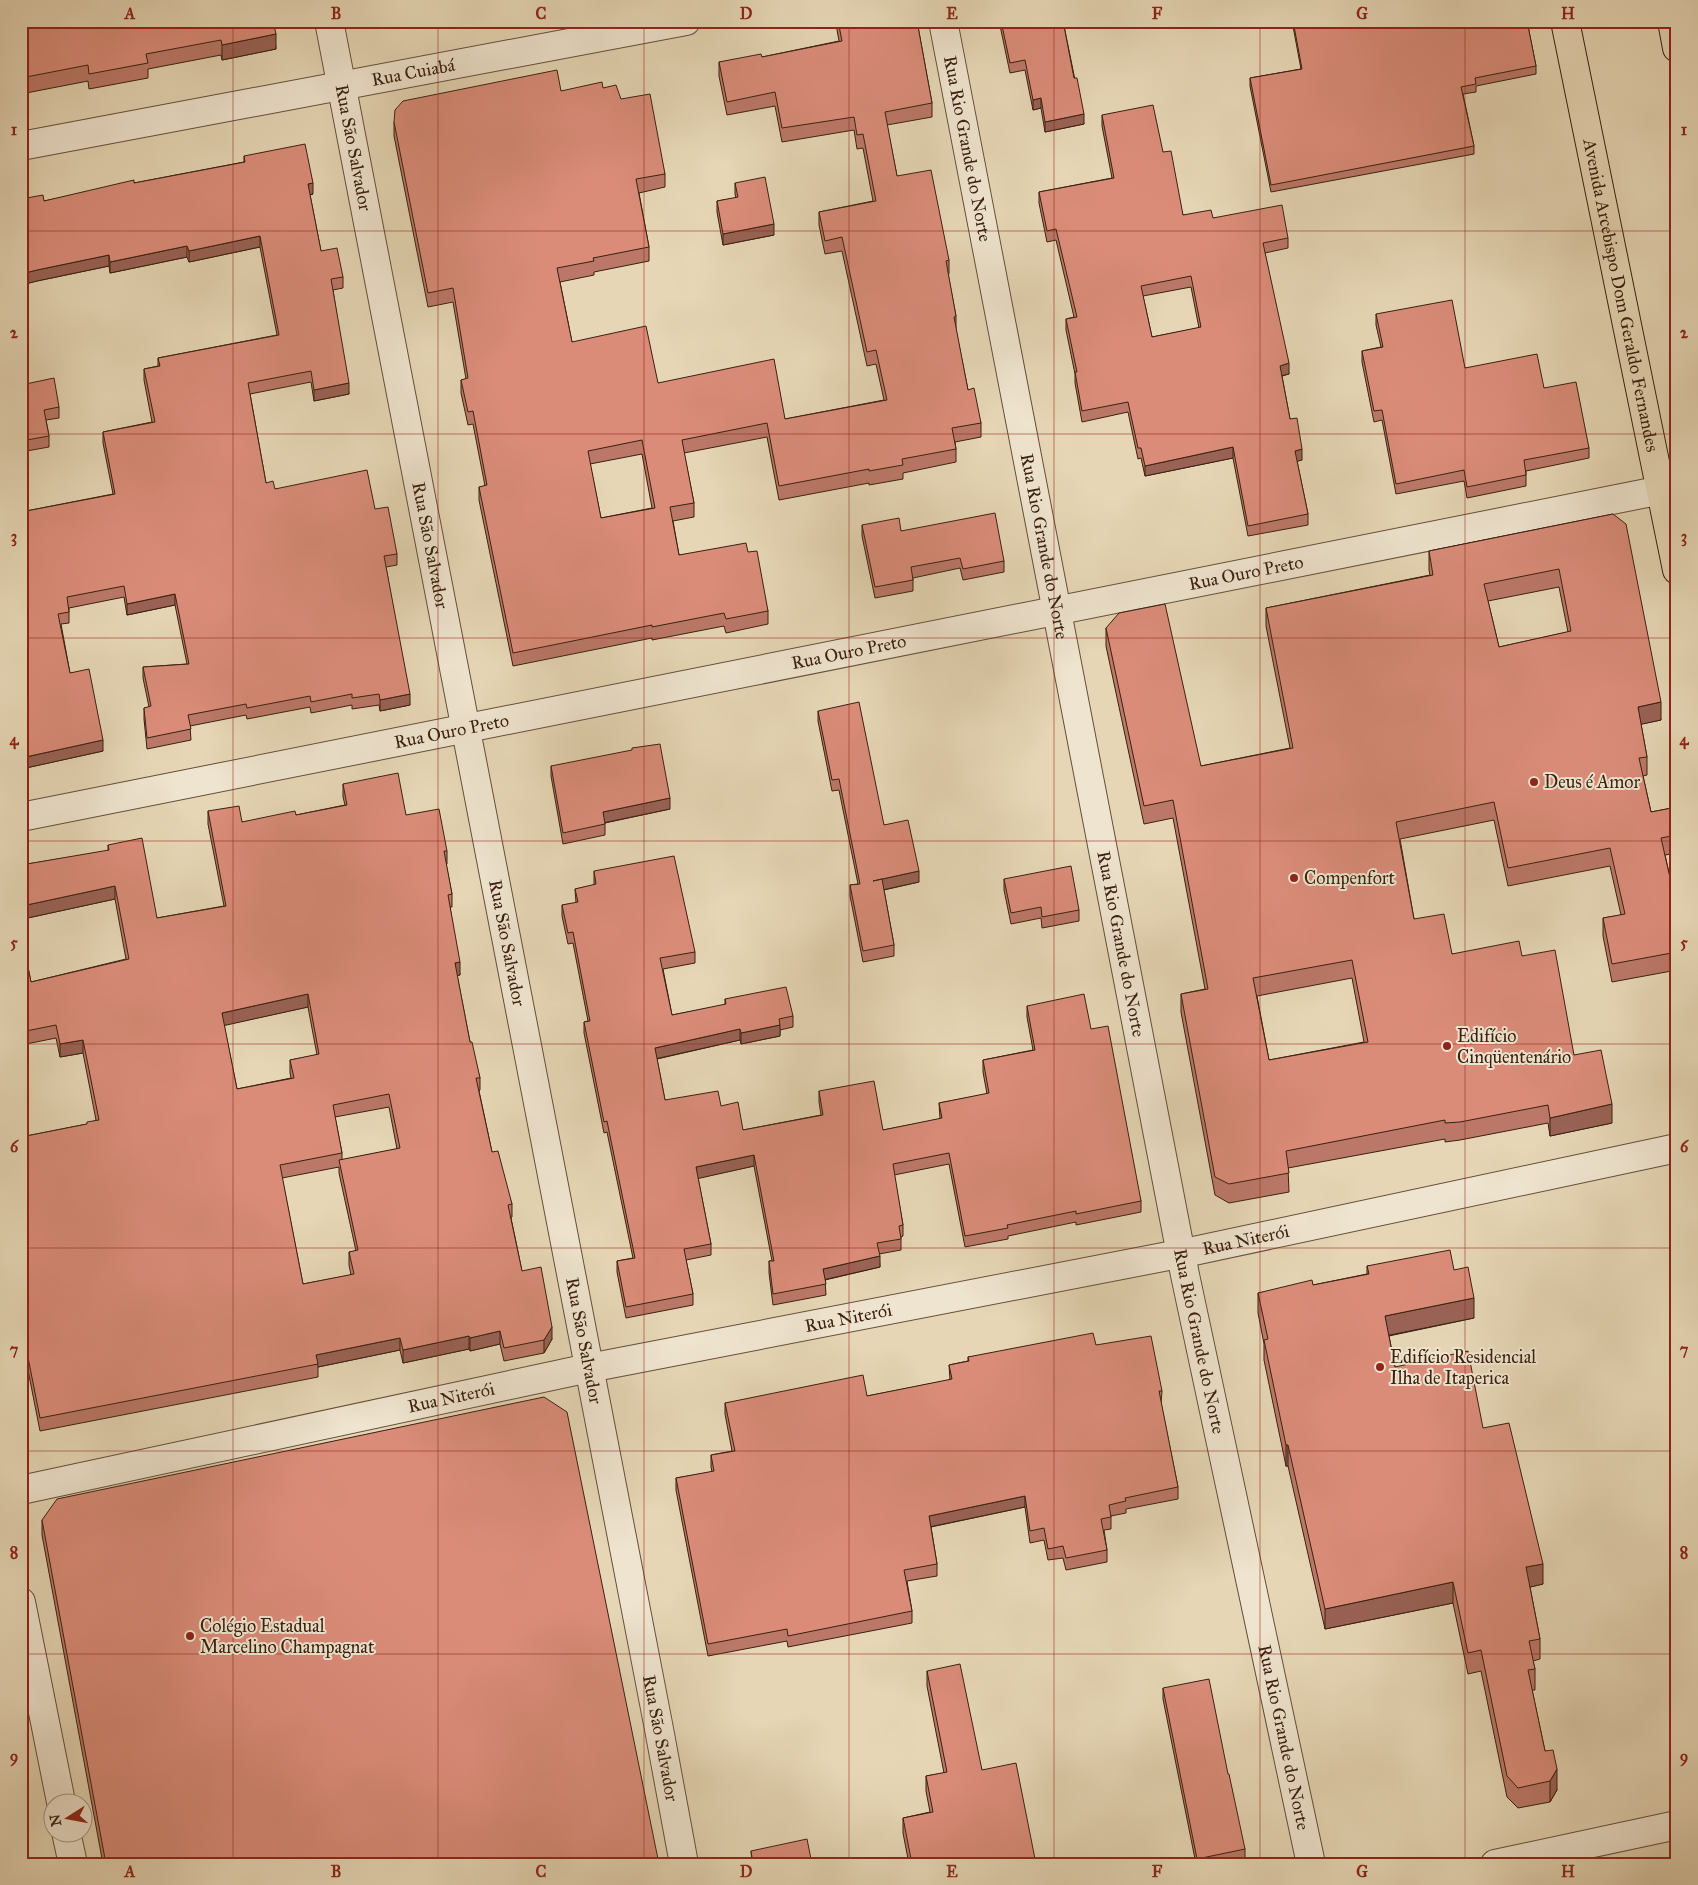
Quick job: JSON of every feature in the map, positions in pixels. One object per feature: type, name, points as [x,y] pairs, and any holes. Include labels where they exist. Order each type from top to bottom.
[{"type":"main road","name":"Avenida Arcebispo Dom Geraldo Fernandes","points":[[1565,21],[1669,489],[1677,570]]},
{"type":"main road","points":[[1672,21],[1677,48]]},
{"type":"street","name":"Rua São Salvador","points":[[329,21],[684,1864]]},
{"type":"street","name":"Rua Cuiabá","points":[[21,146],[686,21]]},
{"type":"street","name":"Rua Rio Grande do Norte","points":[[943,21],[1181,1254],[1311,1864]]},
{"type":"street","name":"Rua Ouro Preto","points":[[21,817],[1669,489]]},
{"type":"street","name":"Rua Niterói","points":[[21,1490],[589,1368],[1181,1254],[1677,1148]]},
{"type":"street","points":[[21,1602],[59,1792]]},
{"type":"street","points":[[1495,1864],[1677,1825]]},
{"type":"street","points":[[68,1842],[73,1864]]},
{"type":"building","points":[[21,21],[273,21],[276,34],[222,45],[221,40],[146,54],[148,63],[89,74],[88,65],[21,78]]},
{"type":"building","points":[[838,21],[917,21],[932,103],[885,112],[897,176],[931,170],[949,260],[946,261],[956,316],[954,317],[968,390],[974,388],[981,423],[952,428],[956,449],[902,459],[903,465],[869,471],[869,469],[779,486],[767,423],[682,440],[694,503],[670,507],[679,555],[746,543],[748,552],[757,551],[768,611],[726,619],[724,613],[652,627],[652,625],[513,653],[479,487],[487,485],[473,411],[468,412],[461,380],[468,378],[453,288],[428,293],[394,122],[395,110],[403,101],[557,70],[561,91],[602,82],[603,88],[616,85],[621,99],[650,94],[665,174],[636,179],[649,247],[593,258],[594,261],[557,268],[572,342],[646,326],[658,383],[774,359],[785,419],[887,400],[876,350],[867,352],[842,237],[825,241],[819,212],[876,201],[863,134],[857,135],[854,117],[782,128],[775,92],[727,102],[719,62],[761,54],[762,57],[842,41]],"holes":[[[642,440],[655,508],[601,518],[588,451]]]},
{"type":"building","points":[[1001,21],[1063,21],[1074,78],[1077,78],[1084,114],[1045,122],[1041,98],[1033,100],[1025,60],[1010,63]]},
{"type":"building","points":[[1293,21],[1527,21],[1536,66],[1475,78],[1476,84],[1461,87],[1474,146],[1271,185],[1250,78],[1302,69]]},
{"type":"building","points":[[1153,105],[1163,152],[1171,151],[1183,215],[1211,210],[1213,218],[1282,205],[1288,238],[1263,243],[1289,363],[1280,366],[1290,419],[1297,418],[1302,449],[1295,451],[1308,514],[1248,526],[1233,447],[1145,466],[1141,448],[1138,448],[1128,402],[1082,411],[1075,372],[1077,372],[1066,319],[1077,317],[1056,229],[1047,231],[1039,192],[1114,178],[1102,115]],"holes":[[[1191,276],[1201,327],[1152,337],[1141,286]]]},
{"type":"building","points":[[305,144],[313,183],[308,184],[321,251],[337,248],[343,277],[331,279],[349,383],[314,390],[311,371],[248,383],[266,483],[273,481],[275,489],[367,470],[375,509],[388,507],[397,554],[384,556],[410,694],[380,700],[379,694],[352,698],[352,694],[311,702],[310,696],[247,708],[246,704],[188,715],[191,729],[147,738],[144,708],[151,706],[143,667],[189,664],[175,594],[127,604],[124,586],[67,597],[69,612],[58,614],[70,673],[89,669],[103,740],[21,758],[21,512],[115,494],[103,432],[155,422],[144,369],[160,366],[158,358],[279,335],[260,236],[189,251],[187,246],[110,262],[109,255],[21,274],[21,199],[43,195],[44,201],[134,180],[134,183],[245,162],[244,156]]},
{"type":"building","points":[[765,177],[774,224],[723,234],[717,201],[738,197],[735,183]]},
{"type":"building","points":[[1452,300],[1465,368],[1537,354],[1544,388],[1576,382],[1589,448],[1524,460],[1526,475],[1467,487],[1464,470],[1396,484],[1382,410],[1374,411],[1362,351],[1383,347],[1376,314]]},
{"type":"building","points":[[54,378],[59,407],[44,410],[49,436],[21,441],[21,385]]},
{"type":"building","points":[[995,513],[1004,561],[963,569],[960,558],[911,567],[913,580],[875,587],[862,525],[899,518],[901,531]]},
{"type":"building","points":[[1613,514],[1626,524],[1661,702],[1638,707],[1647,757],[1639,758],[1651,812],[1677,807],[1677,835],[1661,838],[1677,904],[1677,952],[1612,964],[1603,918],[1625,914],[1610,848],[1508,868],[1494,802],[1396,822],[1414,919],[1444,914],[1452,954],[1519,941],[1522,956],[1555,950],[1574,1055],[1601,1050],[1612,1104],[1550,1118],[1548,1105],[1460,1122],[1445,1123],[1445,1120],[1286,1151],[1289,1173],[1229,1184],[1215,1177],[1181,994],[1208,989],[1173,800],[1144,806],[1106,628],[1119,613],[1165,604],[1201,766],[1293,748],[1266,608],[1433,575],[1429,551]],"holes":[[[1559,569],[1571,631],[1499,647],[1484,584]],[[1352,960],[1368,1042],[1269,1060],[1253,978]]]},
{"type":"building","points":[[859,702],[884,825],[908,820],[919,871],[882,879],[894,945],[863,951],[850,885],[860,884],[839,779],[832,780],[818,711]]},
{"type":"building","points":[[660,744],[670,798],[603,812],[605,824],[563,833],[551,766],[632,750],[632,748]]},
{"type":"building","points":[[398,773],[406,815],[439,809],[447,851],[444,851],[452,894],[448,895],[460,962],[455,963],[470,1042],[472,1042],[480,1078],[476,1078],[492,1152],[498,1151],[512,1204],[508,1205],[522,1271],[541,1267],[552,1327],[544,1340],[504,1348],[500,1331],[403,1350],[400,1338],[316,1355],[318,1364],[40,1418],[21,1322],[21,1137],[99,1120],[83,1040],[60,1044],[56,1025],[21,1032],[21,933],[31,982],[129,959],[115,886],[22,906],[23,912],[21,913],[21,865],[109,850],[108,845],[142,838],[157,918],[226,906],[208,811],[239,806],[242,822],[295,811],[296,815],[347,805],[343,784]],"holes":[[[308,994],[319,1054],[290,1060],[294,1078],[237,1089],[222,1013]],[[389,1094],[400,1148],[339,1160],[358,1250],[349,1252],[354,1274],[303,1284],[280,1165],[342,1153],[333,1105]]]},
{"type":"building","points":[[674,856],[695,952],[660,958],[672,1015],[726,1004],[725,999],[786,987],[793,1016],[779,1019],[780,1025],[741,1033],[740,1029],[655,1048],[665,1100],[718,1091],[721,1106],[738,1102],[743,1130],[823,1115],[819,1091],[874,1081],[883,1130],[942,1118],[939,1103],[989,1093],[983,1060],[1035,1050],[1027,1006],[1084,994],[1091,1029],[1108,1026],[1141,1201],[1076,1214],[1076,1211],[1007,1225],[1008,1228],[965,1236],[949,1153],[893,1164],[903,1225],[899,1226],[901,1239],[877,1243],[880,1256],[823,1269],[826,1284],[773,1294],[769,1261],[774,1261],[754,1155],[696,1167],[711,1244],[684,1249],[693,1294],[626,1307],[617,1261],[635,1258],[607,1121],[604,1122],[584,1022],[590,1021],[573,932],[568,933],[562,905],[578,902],[575,889],[596,884],[594,871]]},
{"type":"building","points":[[1071,866],[1079,910],[1042,917],[1041,907],[1011,913],[1004,879]]},
{"type":"building","points":[[1450,1250],[1454,1270],[1468,1267],[1474,1298],[1385,1316],[1395,1367],[1468,1351],[1483,1428],[1509,1423],[1543,1564],[1526,1567],[1540,1639],[1529,1641],[1535,1669],[1528,1670],[1545,1751],[1553,1750],[1557,1769],[1550,1781],[1518,1788],[1507,1776],[1481,1650],[1468,1653],[1453,1582],[1325,1609],[1288,1445],[1286,1445],[1264,1340],[1268,1339],[1258,1293],[1312,1280],[1313,1285],[1369,1274],[1367,1266]]},
{"type":"building","points":[[1093,1333],[1096,1345],[1151,1336],[1162,1391],[1159,1391],[1178,1487],[1125,1498],[1126,1501],[1109,1505],[1111,1517],[1101,1519],[1107,1550],[1066,1558],[1063,1546],[1048,1549],[1044,1528],[1030,1531],[1025,1496],[929,1516],[937,1564],[904,1570],[912,1611],[788,1636],[787,1629],[708,1644],[676,1478],[714,1471],[711,1455],[735,1451],[725,1403],[863,1375],[867,1396],[952,1379],[949,1365],[969,1361],[968,1357]]},
{"type":"building","name":"Colégio Estadual Marcelino Champagnat","points":[[544,1397],[567,1412],[659,1864],[106,1864],[42,1520],[57,1499]]},
{"type":"building","points":[[960,1664],[982,1770],[1016,1763],[1036,1864],[912,1864],[903,1818],[933,1812],[926,1776],[947,1772],[927,1671]]},
{"type":"building","points":[[1209,1679],[1245,1849],[1197,1859],[1163,1688]]},
{"type":"building","points":[[807,1839],[812,1864],[753,1864],[751,1851]]},
{"type":"place","name":"Deus é Amor","points":[[1534,782]]},
{"type":"place","name":"Compenfort","points":[[1294,878]]},
{"type":"place","name":"Edifício Cinqüentenário","points":[[1447,1046]]},
{"type":"place","name":"Edifício Residencial Ilha de Itaperica","points":[[1380,1367]]},
{"type":"place","name":"Colégio Estadual Marcelino Champagnat","points":[[190,1636]]}]
